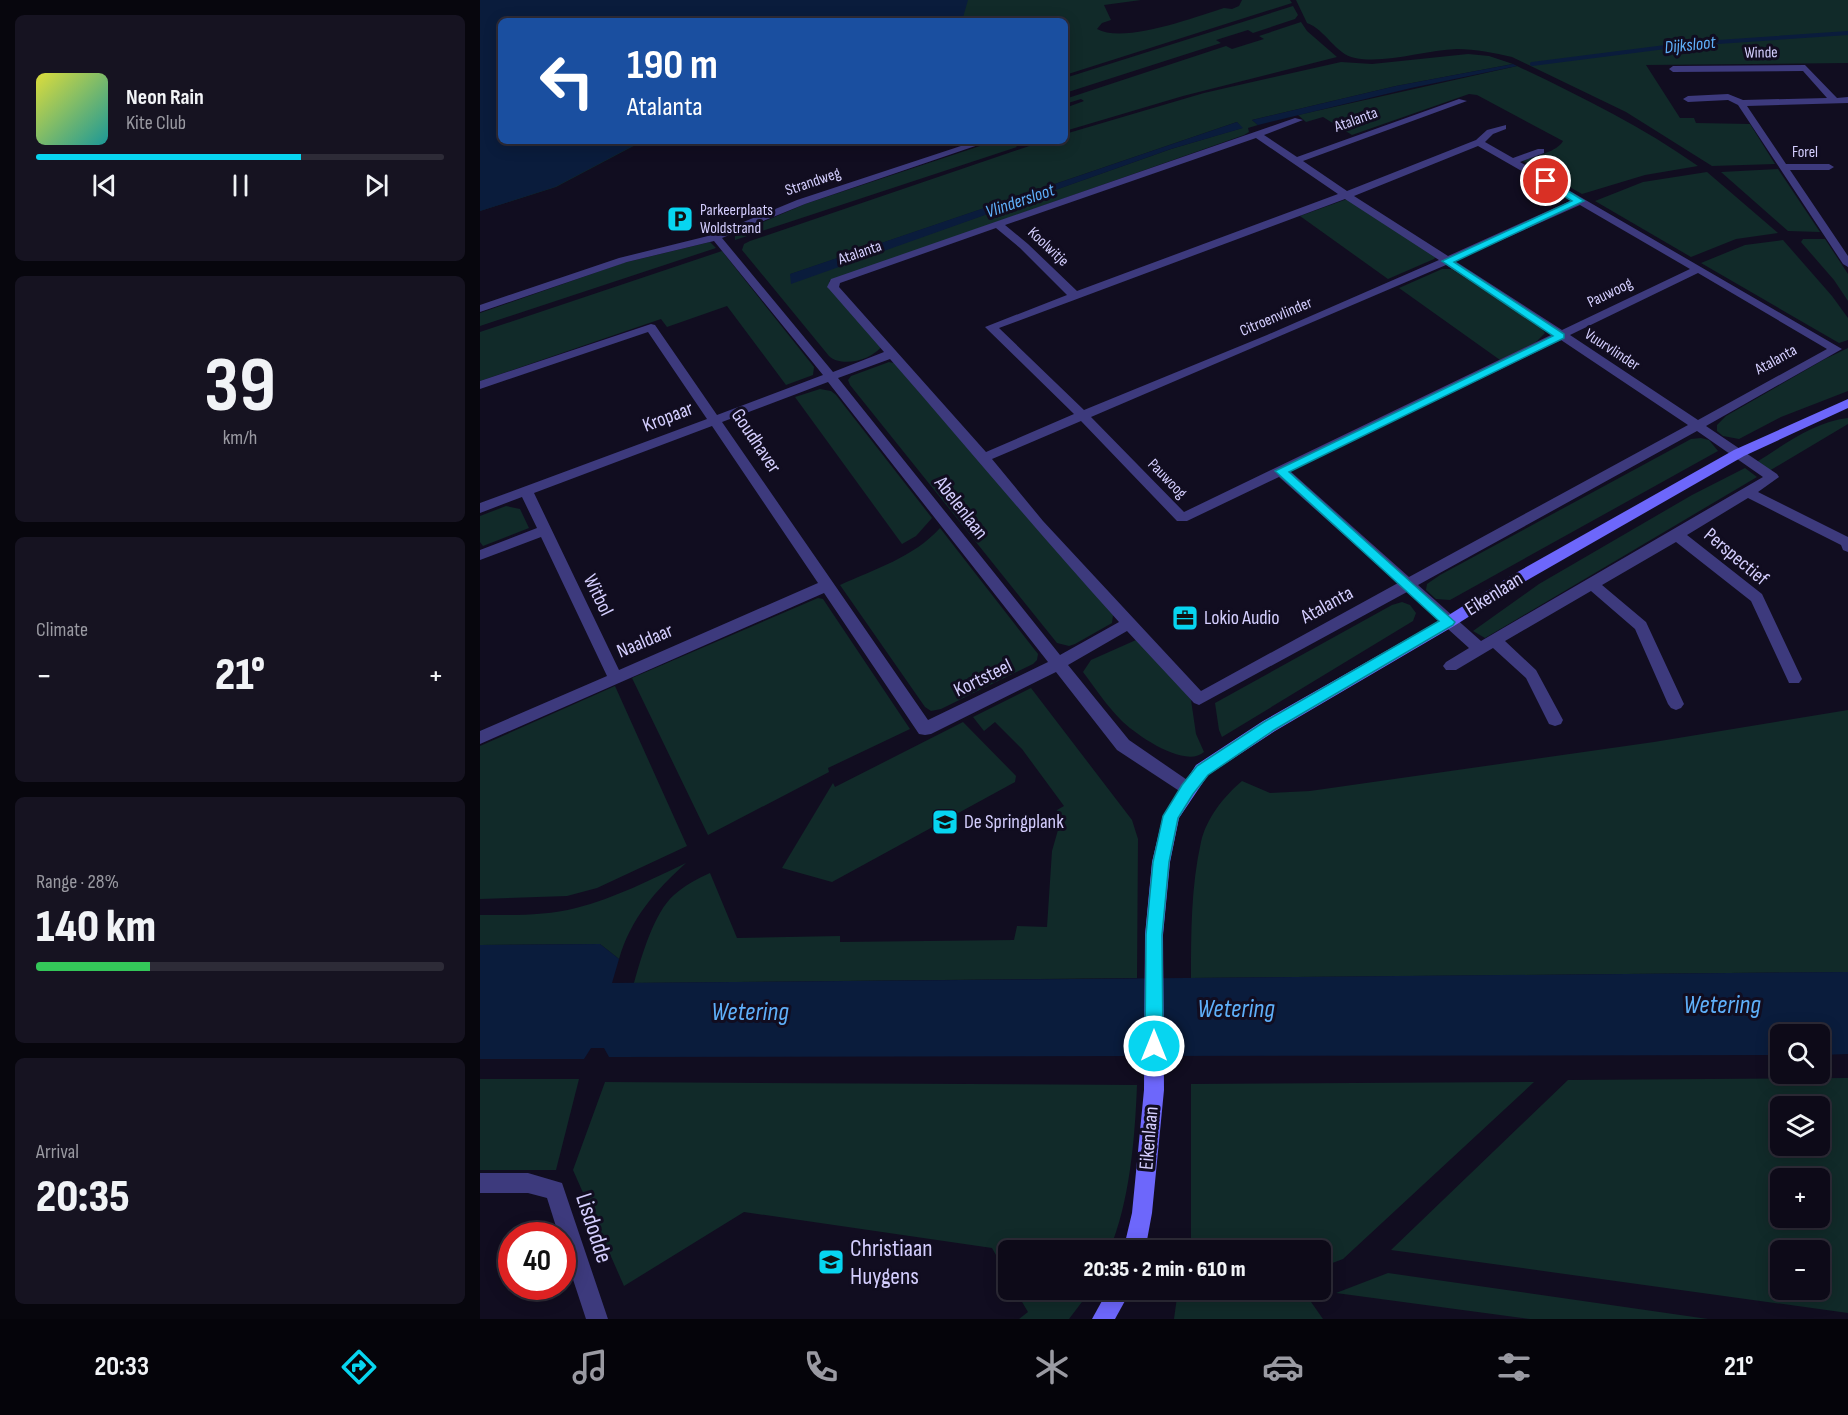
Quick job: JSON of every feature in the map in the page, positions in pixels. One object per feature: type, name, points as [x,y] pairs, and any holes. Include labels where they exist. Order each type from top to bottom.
[{"type":"street","name":"Winde","points":[[1673,69],[1805,68],[1834,100]]},
{"type":"street","points":[[1688,99],[1728,97],[1738,100],[1782,167],[1842,246],[1848,264]]},
{"type":"street","points":[[1741,104],[1848,100]]},
{"type":"street","name":"Atalanta","points":[[1295,160],[1462,101]]},
{"type":"street","name":"Atalanta","points":[[1298,120],[835,281],[834,287],[984,458],[1038,524],[1199,699],[1836,349],[1479,142]]},
{"type":"street","points":[[1258,135],[1346,195],[1479,142],[1490,132],[1503,127]]},
{"type":"street","name":"Strandweg","points":[[480,309],[622,260],[716,237],[801,202],[977,144]]},
{"type":"street","points":[[1513,161],[1541,151]]},
{"type":"street","name":"Forel","points":[[1782,167],[1828,167]]},
{"type":"street","name":"Vuurvlinder","points":[[1346,195],[1739,453]]},
{"type":"street","name":"Pauwoog","points":[[1346,195],[991,327],[1081,414],[1182,518],[1698,269]]},
{"type":"street","name":"Citroenvlinder","points":[[984,458],[1081,414],[1227,356],[1580,201]]},
{"type":"street","name":"Koolwitje","points":[[997,224],[1024,246],[1074,295]]},
{"type":"street","name":"Abelenlaan","points":[[716,237],[831,377],[1123,745],[1187,789]]},
{"type":"street","name":"Goudhaver","points":[[480,385],[651,327],[925,729]]},
{"type":"street","name":"Kropaar","points":[[480,508],[891,354]]},
{"type":"street","name":"Eikenlaan","points":[[1136,1240],[1142,1213],[1154,1090],[1154,935],[1161,862],[1171,816],[1187,789],[1202,770],[1269,726],[1449,622],[1519,578],[1739,453],[1848,403]]},
{"type":"street","name":"Perspectief","points":[[1451,666],[1593,585],[1772,477],[1739,453]]},
{"type":"street","points":[[1281,471],[1480,649]]},
{"type":"street","name":"Witbol","points":[[526,491],[615,677]]},
{"type":"street","points":[[1748,492],[1847,542],[1848,547]]},
{"type":"street","points":[[480,555],[545,530]]},
{"type":"street","name":"Perspectief","points":[[1677,535],[1757,598],[1794,680]]},
{"type":"street","name":"Naaldaar","points":[[480,738],[828,585]]},
{"type":"street","points":[[1593,585],[1641,626],[1676,704]]},
{"type":"street","points":[[1058,663],[1129,623]]},
{"type":"street","points":[[1495,641],[1531,674],[1555,720]]},
{"type":"street","name":"Kortsteel","points":[[925,729],[1058,663]]},
{"type":"street","name":"Lisdodde","points":[[480,1183],[528,1183],[555,1190],[597,1319]]},
{"type":"street","points":[[1109,1317],[1116,1300]]},
{"type":"green space","points":[[480,0],[1141,0],[1104,5],[1111,20],[1102,23],[1097,29],[1109,33],[1160,28],[1224,8],[1232,9],[1239,6],[1242,0],[1290,0],[1292,3],[1068,74],[1068,18],[498,18],[498,144],[637,144],[556,187],[480,211]]},
{"type":"green space","points":[[1296,0],[1848,0],[1848,63],[1646,65],[1680,118],[1694,118],[1696,123],[1750,124],[1775,164],[1712,166],[1626,112],[1512,57],[1478,50],[1457,49],[1380,59],[1348,56],[1314,26],[1307,23]]},
{"type":"green space","points":[[1293,6],[1298,15],[1295,19],[1253,33],[1248,30],[1216,40],[1221,43],[1068,92],[1068,77]]},
{"type":"green space","points":[[1301,22],[1307,31],[1337,57],[1183,96],[1068,130],[1068,107],[1084,101],[1081,99],[1068,103],[1068,98],[1226,46],[1232,49],[1264,39],[1259,36]]},
{"type":"green space","points":[[1468,54],[1489,56],[1513,64],[1396,86],[1252,120],[1258,125],[1248,128],[1249,132],[1244,135],[829,281],[882,346],[871,355],[857,361],[835,360],[829,356],[742,250],[744,244],[750,241],[1035,144],[1068,144],[1068,133],[1204,93],[1341,62],[1372,64]],"holes":[[[1237,122],[1242,128],[1171,149],[791,283],[791,274]]]},
{"type":"green space","points":[[1517,66],[1587,100],[1698,166],[1645,175],[1582,194],[1523,161],[1551,151],[1563,141],[1477,95],[1469,94],[1352,135],[1323,117],[1306,122],[1298,115]]},
{"type":"green space","points":[[986,144],[1014,144],[1017,147],[735,240],[735,234],[805,204]]},
{"type":"green space","points":[[1778,169],[1820,232],[1788,231],[1721,172]]},
{"type":"green space","points":[[1707,172],[1778,233],[1736,239],[1691,257],[1595,201],[1643,182]]},
{"type":"green space","points":[[1347,199],[1436,257],[1388,279],[1300,216]]},
{"type":"green space","points":[[1803,239],[1825,239],[1848,274],[1848,301],[1834,280],[1801,242]]},
{"type":"green space","points":[[1783,240],[1848,318],[1848,340],[1839,343],[1701,263],[1745,245]]},
{"type":"green space","points":[[710,242],[716,248],[480,326],[480,313],[623,263]]},
{"type":"green space","points":[[722,251],[814,367],[813,375],[786,385],[727,306],[667,327],[661,319],[480,381],[480,332]]},
{"type":"green space","points":[[1442,269],[1452,269],[1540,326],[1545,333],[1535,343],[1500,360],[1399,288]]},
{"type":"green space","points":[[1848,348],[1848,391],[1781,417],[1739,439],[1723,436],[1717,431],[1717,425],[1726,416]]},
{"type":"green space","points":[[889,362],[894,363],[1113,615],[1112,623],[1075,644],[1069,646],[1057,643],[850,385],[848,380],[851,376]]},
{"type":"green space","points":[[820,389],[831,391],[836,395],[932,518],[916,536],[902,544],[795,397]]},
{"type":"green space","points":[[1848,418],[1848,424],[1769,471],[1755,463],[1811,429]]},
{"type":"green space","points":[[1691,439],[1709,440],[1718,451],[1450,600],[1436,599],[1426,590],[1427,584],[1440,575]]},
{"type":"green space","points":[[1745,468],[1757,477],[1485,638],[1473,631],[1539,584],[1692,495]]},
{"type":"green space","points":[[506,506],[520,509],[529,528],[483,546],[480,542],[480,516]]},
{"type":"green space","points":[[940,528],[1038,654],[1033,664],[941,709],[931,711],[925,707],[840,585],[906,555]]},
{"type":"green space","points":[[818,598],[823,599],[910,729],[828,768],[829,772],[708,835],[632,678]]},
{"type":"green space","points":[[1402,602],[1410,605],[1416,613],[1413,621],[1222,737],[1215,703],[1392,605]]},
{"type":"green space","points":[[1136,640],[1160,662],[1191,700],[1196,734],[1204,752],[1196,756],[1173,753],[1138,734],[1121,720],[1083,672],[1091,660]]},
{"type":"green space","points":[[615,686],[687,846],[597,888],[567,896],[480,899],[480,746]]},
{"type":"green space","points":[[1031,688],[1132,820],[1138,839],[1137,978],[634,983],[649,936],[660,912],[682,888],[710,873],[737,938],[840,936],[840,942],[1014,940],[1017,926],[1047,927],[1052,851],[1060,823],[1057,810],[1064,806],[1022,749],[995,722],[984,731],[973,717]]},
{"type":"green space","points":[[1848,710],[1848,972],[1191,978],[1193,893],[1203,833],[1217,808],[1242,781],[1270,793],[1310,791],[1654,742]]},
{"type":"green space","points":[[963,722],[1016,776],[1015,782],[832,882],[782,868],[833,783],[835,787]]},
{"type":"green space","points":[[686,863],[645,906],[630,931],[619,959],[600,944],[480,945],[480,915],[540,914],[576,908],[618,894]]},
{"type":"green space","points":[[1830,1078],[1848,1078],[1848,1313],[1391,1250],[1568,1080],[1770,1079],[1770,1084],[1830,1084]]},
{"type":"green space","points":[[480,1079],[579,1079],[556,1170],[480,1170]]},
{"type":"green space","points":[[605,1082],[1137,1085],[1135,1126],[1127,1191],[1113,1240],[998,1240],[998,1258],[992,1248],[744,1212],[624,1286],[573,1170]]},
{"type":"green space","points":[[1534,1082],[1343,1259],[1331,1264],[1331,1240],[1191,1240],[1191,1084]]},
{"type":"green space","points":[[1388,1273],[1708,1319],[1530,1319],[1336,1293]]},
{"type":"green space","points":[[1021,1300],[1083,1300],[1069,1319],[1019,1319],[1028,1312]]},
{"type":"green space","points":[[1177,1300],[1310,1300],[1323,1319],[1174,1319]]},
{"type":"water","points":[[480,0],[968,0],[963,18],[498,18],[498,144],[636,144],[555,187],[480,211]]},
{"type":"water","points":[[1513,64],[1517,66],[1411,88],[1258,125],[1252,120],[1396,86]]},
{"type":"water","name":"Vlindersloot","points":[[1237,122],[1243,128],[1171,149],[791,284],[790,274]]},
{"type":"water","name":"Wetering","points":[[600,944],[619,959],[612,983],[1848,972],[1848,1054],[1830,1055],[1830,1024],[1770,1024],[1770,1055],[609,1057],[604,1048],[591,1048],[584,1059],[480,1059],[480,945]]},
{"type":"waterway","name":"Dijksloot","points":[[1532,64],[1689,44],[1848,33]]},
{"type":"place","name":"Parkeerplaats Woldstrand","points":[[680,219]]},
{"type":"place","name":"Lokio Audio","points":[[1185,618]]},
{"type":"place","name":"De Springplank","points":[[945,822]]},
{"type":"place","name":"Christiaan Huygens","points":[[831,1262]]},
{"type":"route","points":[[1154,1046],[1154,935],[1161,862],[1171,816],[1187,789],[1202,770],[1269,726],[1449,622],[1281,471],[1560,336],[1447,261],[1580,201],[1546,181]]}]
